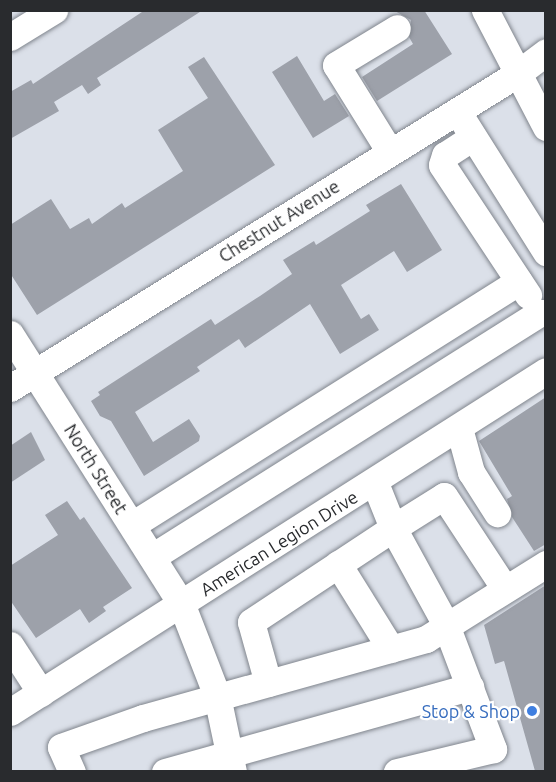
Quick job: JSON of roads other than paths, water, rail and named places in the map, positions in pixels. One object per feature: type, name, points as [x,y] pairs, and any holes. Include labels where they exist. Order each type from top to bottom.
[{"type":"street","points":[[10,37],[54,10]]},
{"type":"street","points":[[485,10],[546,127]]},
{"type":"street","points":[[390,152],[336,65],[397,28]]},
{"type":"street","name":"Chestnut Avenue","points":[[10,388],[517,74],[546,52]]},
{"type":"street","points":[[457,111],[546,252]]},
{"type":"street","points":[[152,557],[543,316],[442,165],[445,155],[473,137]]},
{"type":"street","points":[[132,525],[519,281]]},
{"type":"street","name":"North Street","points":[[10,334],[181,603],[217,696],[231,761]]},
{"type":"street","name":"American Legion Drive","points":[[10,712],[375,483],[546,371]]},
{"type":"street","points":[[459,428],[471,472],[497,513]]},
{"type":"street","points":[[375,483],[393,528],[446,626],[493,749],[398,771]]},
{"type":"street","points":[[268,683],[251,622],[444,496],[505,589]]},
{"type":"street","points":[[338,564],[391,649]]},
{"type":"street","points":[[72,771],[61,747],[217,696],[426,639],[546,564]]},
{"type":"street","points":[[10,645],[41,693]]},
{"type":"street","points":[[165,771],[231,761],[470,687]]},
{"type":"place","name":"Stop & Shop","points":[[532,711]]}]
